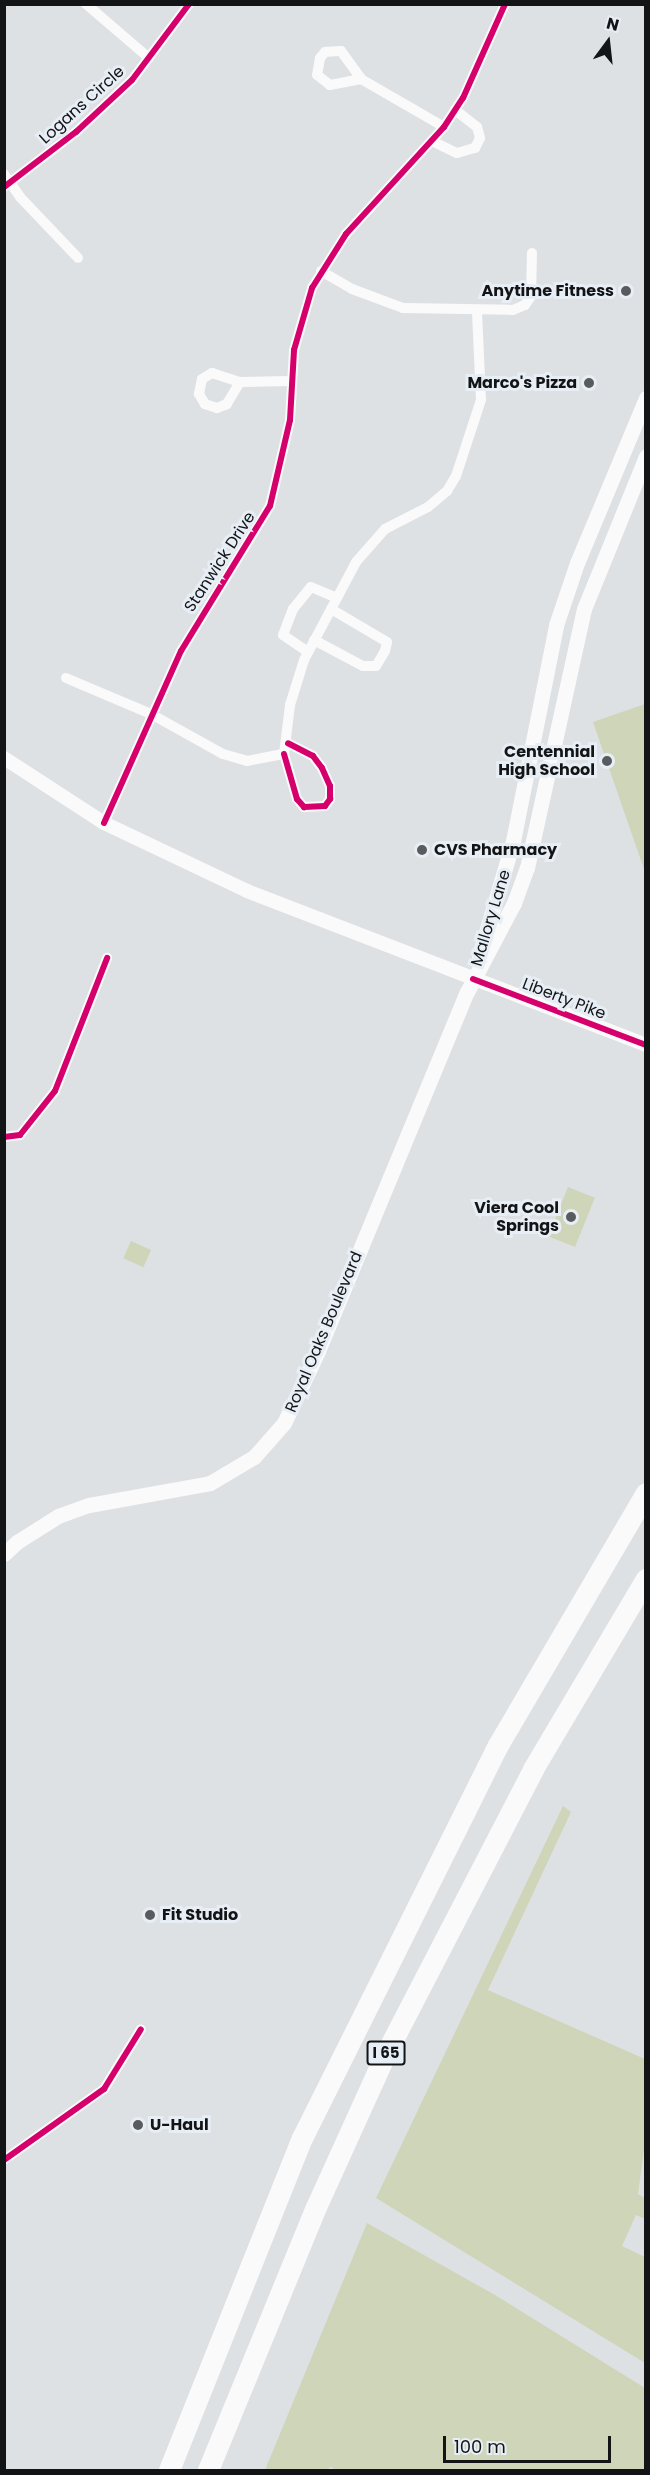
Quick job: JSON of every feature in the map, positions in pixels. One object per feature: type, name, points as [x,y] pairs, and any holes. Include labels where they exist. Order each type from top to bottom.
[{"type":"highway","name":"I 65","points":[[168,2470],[308,2128],[498,1745],[645,1493]]},
{"type":"highway","name":"I 65","points":[[208,2470],[316,2207],[385,2055],[533,1769],[645,1579]]},
{"type":"highway","points":[[223,2470],[230,2413]]},
{"type":"main road","name":"Mallory Lane","points":[[473,979],[513,841],[556,625],[596,518],[645,398]]},
{"type":"main road","name":"Mallory Lane","points":[[473,979],[514,903],[527,868],[577,632],[645,456]]},
{"type":"main road","points":[[596,518],[617,526]]},
{"type":"main road","name":"Royal Oaks Boulevard","points":[[4,1554],[17,1542],[58,1516],[89,1505],[210,1483],[237,1470],[269,1444],[298,1398],[473,979]]},
{"type":"street","points":[[86,4],[149,58]]},
{"type":"street","name":"Logans Circle","points":[[7,181],[76,132],[132,80],[189,4]]},
{"type":"street","name":"Stanwick Drive","points":[[104,823],[151,714],[195,626],[270,506],[290,420],[290,381],[302,319],[321,272],[346,234],[434,142],[444,128],[455,110],[505,4]]},
{"type":"street","points":[[361,79],[444,128]]},
{"type":"street","points":[[434,142],[457,153],[475,148],[480,138],[477,127],[455,110]]},
{"type":"street","points":[[7,181],[78,258]]},
{"type":"street","points":[[321,272],[352,289],[403,308],[477,312],[513,310],[525,305],[531,296],[532,253]]},
{"type":"street","points":[[66,678],[151,714],[223,754],[247,761],[286,749],[314,756],[330,786],[330,799],[325,806],[304,807],[297,799],[286,749],[290,705],[308,652],[371,541],[385,529],[428,507],[447,491],[456,476],[481,400],[477,312]]},
{"type":"street","points":[[240,382],[290,381]]},
{"type":"street","points":[[308,652],[283,635],[293,609],[311,587],[337,598]]},
{"type":"street","points":[[314,640],[363,666],[376,666],[385,651],[387,642],[331,609]]},
{"type":"street","name":"Liberty Pike","points":[[4,758],[104,823],[316,921],[645,1045]]},
{"type":"street","points":[[4,1137],[20,1135],[55,1091],[106,958]]},
{"type":"street","points":[[4,2160],[104,2089],[141,2029]]},
{"type":"green space","points":[[646,704],[645,872],[593,722]]},
{"type":"green space","name":"Viera Cool Springs","points":[[568,1187],[595,1198],[575,1247],[548,1236]]},
{"type":"green space","points":[[131,1241],[151,1250],[143,1267],[123,1258]]},
{"type":"green space","points":[[563,1806],[571,1812],[488,1990],[645,2059],[645,2142],[638,2194],[645,2198],[645,2219],[636,2215],[622,2246],[645,2257],[645,2363],[376,2198]]},
{"type":"green space","points":[[367,2223],[495,2295],[645,2388],[645,2470],[337,2470],[330,2467],[328,2470],[265,2470]]},
{"type":"cycle path","points":[[4,187],[76,132],[132,80],[189,4]]},
{"type":"cycle path","points":[[104,823],[181,651],[270,506],[290,420],[294,350],[312,288],[346,234],[444,127],[463,98],[505,4]]},
{"type":"cycle path","points":[[284,754],[297,799],[304,807],[325,806],[330,799],[330,786],[322,768],[313,756],[288,743]]},
{"type":"cycle path","points":[[4,1137],[20,1135],[55,1091],[107,958]]},
{"type":"cycle path","points":[[473,979],[646,1045]]},
{"type":"cycle path","points":[[4,2160],[104,2089],[141,2029]]},
{"type":"place","name":"Anytime Fitness","points":[[626,291]]},
{"type":"place","name":"Marco's Pizza","points":[[589,383]]},
{"type":"place","name":"Centennial High School","points":[[607,761]]},
{"type":"place","name":"CVS Pharmacy","points":[[422,850]]},
{"type":"place","name":"Viera Cool Springs","points":[[571,1217]]},
{"type":"place","name":"Fit Studio","points":[[150,1915]]},
{"type":"place","name":"U-Haul","points":[[138,2125]]}]
